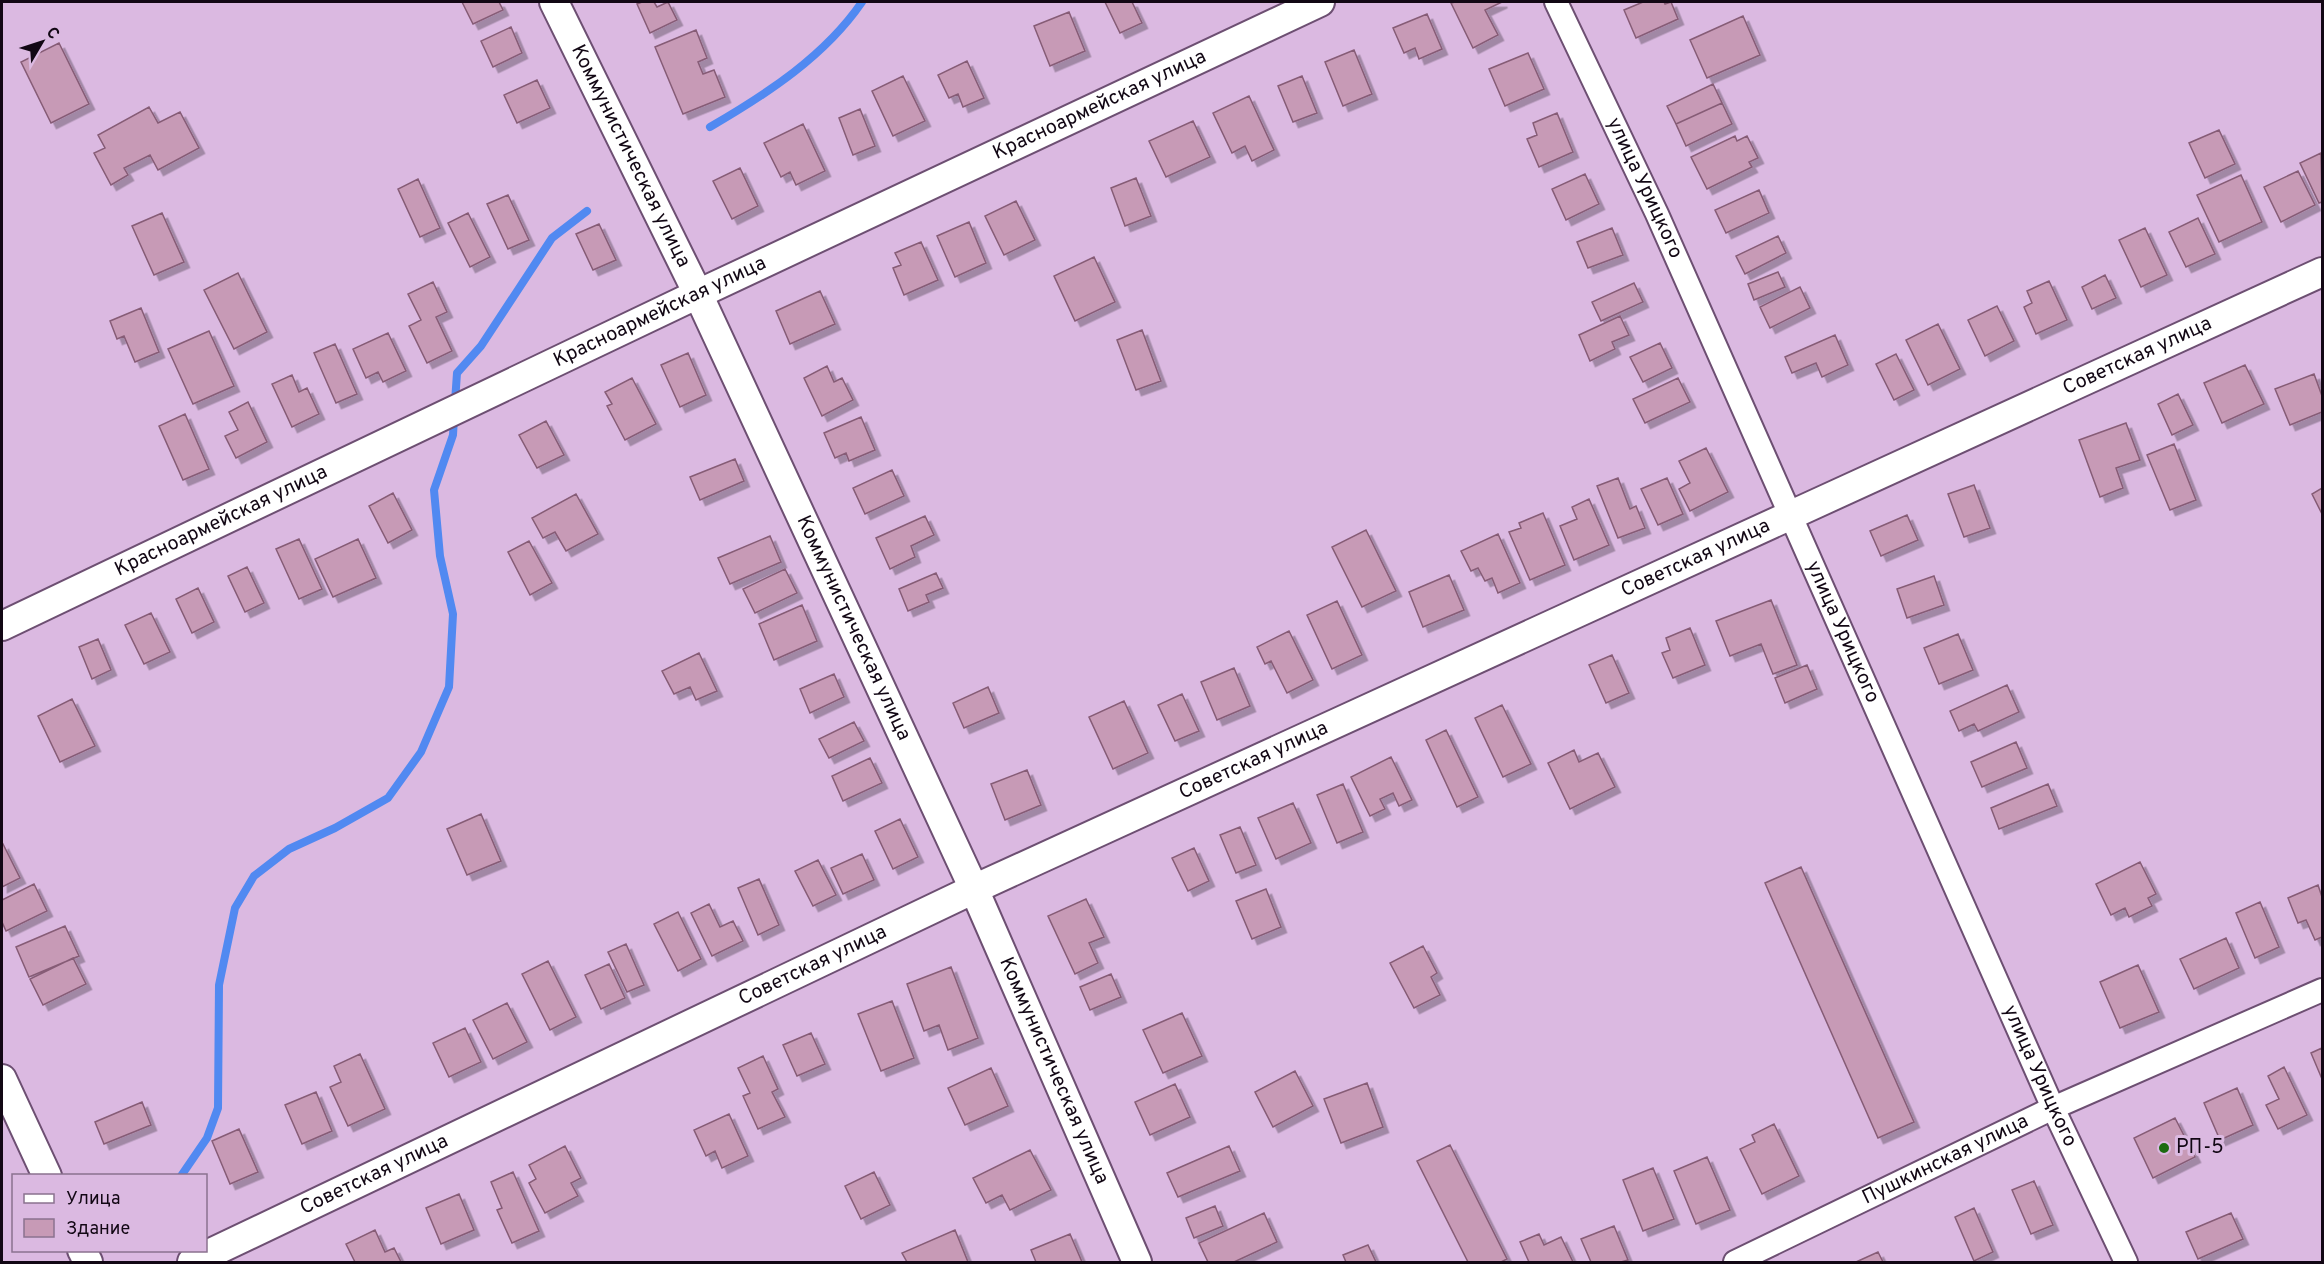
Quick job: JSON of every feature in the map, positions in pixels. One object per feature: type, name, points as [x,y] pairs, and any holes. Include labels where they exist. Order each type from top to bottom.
[{"type":"street","name":"Коммунистическая улица","points":[[554,2],[698,294],[974,889],[1137,1263]]},
{"type":"street","name":"Красноармейская улица","points":[[2,626],[698,294],[1320,2]]},
{"type":"street","name":"улица Урицкого","points":[[1556,2],[1657,214],[2053,1108],[2126,1263]]},
{"type":"street","name":"Советская улица","points":[[192,1263],[974,889],[2322,272]]},
{"type":"street","name":"Пушкинская улица","points":[[1735,1263],[2053,1108],[2322,990]]},
{"type":"street","points":[[2,1079],[46,1174]]},
{"type":"building","points":[[462,2],[499,2],[503,10],[473,24]]},
{"type":"building","points":[[654,2],[657,7],[668,2],[677,20],[650,33],[637,4]]},
{"type":"building","points":[[1105,2],[1132,2],[1142,23],[1120,33]]},
{"type":"building","points":[[1502,2],[1485,10],[1498,35],[1473,48],[1451,3]]},
{"type":"building","points":[[1643,2],[1664,2],[1665,4],[1671,2],[1678,19],[1636,38],[1624,10]]},
{"type":"building","points":[[1069,12],[1085,51],[1050,66],[1034,26]]},
{"type":"building","points":[[1427,14],[1442,49],[1419,59],[1415,48],[1404,53],[1393,28]]},
{"type":"building","points":[[1743,16],[1760,55],[1707,78],[1690,40]]},
{"type":"building","points":[[511,27],[522,53],[493,67],[481,41]]},
{"type":"building","points":[[696,30],[707,58],[698,62],[703,74],[714,70],[725,97],[683,114],[655,47]]},
{"type":"building","points":[[59,43],[89,104],[51,123],[21,62]]},
{"type":"building","points":[[1354,50],[1372,94],[1343,106],[1325,62]]},
{"type":"building","points":[[1528,53],[1544,89],[1505,106],[1489,69]]},
{"type":"building","points":[[967,61],[984,98],[963,107],[958,94],[949,98],[938,75]]},
{"type":"building","points":[[903,76],[925,121],[893,136],[872,91]]},
{"type":"building","points":[[1302,76],[1317,113],[1293,122],[1278,86]]},
{"type":"building","points":[[537,80],[550,108],[517,123],[504,95]]},
{"type":"building","points":[[1713,84],[1722,103],[1676,124],[1667,106]]},
{"type":"building","points":[[1249,96],[1274,150],[1252,161],[1245,146],[1232,153],[1213,113]]},
{"type":"building","points":[[1722,103],[1732,124],[1686,146],[1676,124]]},
{"type":"building","points":[[149,107],[158,123],[180,112],[199,148],[158,170],[150,155],[124,168],[128,175],[111,185],[94,153],[105,148],[98,135]]},
{"type":"building","points":[[860,109],[875,146],[853,155],[839,118]]},
{"type":"building","points":[[1557,113],[1573,152],[1539,167],[1527,139],[1537,135],[1533,123]]},
{"type":"building","points":[[1193,121],[1210,157],[1166,177],[1149,141]]},
{"type":"building","points":[[803,124],[825,171],[796,185],[790,172],[781,177],[764,143]]},
{"type":"building","points":[[2219,130],[2235,164],[2205,178],[2189,143]]},
{"type":"building","points":[[1735,136],[1737,141],[1747,136],[1758,158],[1749,162],[1752,167],[1707,189],[1691,157]]},
{"type":"building","points":[[2321,153],[2322,202],[2319,203],[2300,163]]},
{"type":"building","points":[[740,168],[758,206],[732,219],[713,181]]},
{"type":"building","points":[[2298,171],[2315,205],[2281,222],[2264,187]]},
{"type":"building","points":[[1585,174],[1599,204],[1566,220],[1552,189]]},
{"type":"building","points":[[2241,175],[2262,222],[2219,242],[2197,195]]},
{"type":"building","points":[[1136,178],[1151,216],[1125,226],[1111,188]]},
{"type":"building","points":[[418,179],[440,228],[420,237],[398,189]]},
{"type":"building","points":[[1759,190],[1769,213],[1726,233],[1715,210]]},
{"type":"building","points":[[508,195],[529,240],[508,249],[487,204]]},
{"type":"building","points":[[1016,201],[1035,240],[1004,255],[985,216]]},
{"type":"building","points":[[162,213],[184,262],[154,275],[132,226]]},
{"type":"building","points":[[468,213],[490,257],[470,267],[448,223]]},
{"type":"building","points":[[2198,218],[2215,254],[2186,267],[2169,232]]},
{"type":"building","points":[[969,222],[986,263],[955,277],[937,236]]},
{"type":"building","points":[[599,224],[616,260],[593,270],[576,234]]},
{"type":"building","points":[[1612,228],[1623,255],[1588,268],[1577,242]]},
{"type":"building","points":[[2145,228],[2167,275],[2141,287],[2119,240]]},
{"type":"building","points":[[1778,236],[1786,253],[1745,274],[1736,256]]},
{"type":"building","points":[[921,242],[938,280],[904,295],[893,268],[901,265],[895,253]]},
{"type":"building","points":[[1094,257],[1115,302],[1075,321],[1054,276]]},
{"type":"building","points":[[1778,272],[1785,287],[1754,300],[1748,284]]},
{"type":"building","points":[[238,273],[267,332],[234,349],[204,290]]},
{"type":"building","points":[[2105,275],[2116,298],[2092,309],[2082,287]]},
{"type":"building","points":[[2049,281],[2067,320],[2036,334],[2024,307],[2032,303],[2027,291]]},
{"type":"building","points":[[433,282],[447,312],[436,317],[452,351],[427,363],[409,326],[421,320],[408,294]]},
{"type":"building","points":[[1634,283],[1643,302],[1601,321],[1592,302]]},
{"type":"building","points":[[1800,287],[1810,308],[1770,328],[1760,307]]},
{"type":"building","points":[[820,291],[835,324],[790,344],[776,311]]},
{"type":"building","points":[[1997,306],[2014,341],[1985,356],[1968,320]]},
{"type":"building","points":[[141,308],[159,352],[135,362],[124,336],[117,339],[110,321]]},
{"type":"building","points":[[1620,316],[1629,335],[1612,342],[1615,349],[1590,361],[1579,335]]},
{"type":"building","points":[[1938,324],[1960,369],[1928,385],[1906,340]]},
{"type":"building","points":[[1142,330],[1161,381],[1136,390],[1117,340]]},
{"type":"building","points":[[209,331],[234,386],[193,404],[168,349]]},
{"type":"building","points":[[388,333],[406,371],[383,382],[378,372],[366,378],[353,349]]},
{"type":"building","points":[[1835,335],[1848,365],[1822,377],[1816,363],[1792,373],[1785,357]]},
{"type":"building","points":[[1660,343],[1672,368],[1643,382],[1630,357]]},
{"type":"building","points":[[335,344],[357,394],[336,403],[314,353]]},
{"type":"building","points":[[688,353],[706,395],[680,407],[661,365]]},
{"type":"building","points":[[1896,354],[1914,390],[1894,400],[1876,364]]},
{"type":"building","points":[[2245,365],[2264,404],[2222,423],[2204,383]]},
{"type":"building","points":[[827,366],[834,382],[842,378],[853,400],[822,416],[804,378]]},
{"type":"building","points":[[2314,374],[2322,396],[2322,412],[2290,425],[2275,389]]},
{"type":"building","points":[[292,375],[299,392],[307,388],[319,414],[292,427],[272,384]]},
{"type":"building","points":[[632,378],[656,424],[625,440],[607,406],[612,404],[605,392]]},
{"type":"building","points":[[1678,378],[1690,402],[1645,423],[1633,399]]},
{"type":"building","points":[[2178,394],[2193,425],[2172,435],[2158,404]]},
{"type":"building","points":[[248,402],[267,442],[236,458],[225,436],[238,430],[229,412]]},
{"type":"building","points":[[185,414],[209,469],[183,480],[159,426]]},
{"type":"building","points":[[861,417],[875,450],[849,461],[846,453],[835,458],[824,433]]},
{"type":"building","points":[[546,421],[564,455],[537,468],[519,435]]},
{"type":"building","points":[[2126,423],[2140,460],[2116,468],[2123,488],[2100,497],[2079,440]]},
{"type":"building","points":[[2174,444],[2196,500],[2170,510],[2147,455]]},
{"type":"building","points":[[1706,448],[1728,492],[1690,511],[1679,489],[1690,483],[1679,461]]},
{"type":"building","points":[[735,459],[744,481],[700,500],[690,477]]},
{"type":"building","points":[[892,470],[904,496],[865,514],[853,488]]},
{"type":"building","points":[[1618,478],[1630,509],[1636,506],[1645,528],[1618,538],[1597,486]]},
{"type":"building","points":[[1667,478],[1683,514],[1658,525],[1641,489]]},
{"type":"building","points":[[1974,485],[1990,528],[1964,537],[1948,494]]},
{"type":"building","points":[[2322,488],[2322,514],[2312,494]]},
{"type":"building","points":[[393,493],[412,530],[388,543],[369,506]]},
{"type":"building","points":[[576,494],[598,534],[566,551],[555,532],[543,538],[532,518]]},
{"type":"building","points":[[1589,499],[1609,545],[1574,560],[1560,526],[1577,519],[1572,507]]},
{"type":"building","points":[[1543,513],[1565,565],[1530,580],[1509,532],[1521,528],[1519,523]]},
{"type":"building","points":[[1907,515],[1918,540],[1881,556],[1870,531]]},
{"type":"building","points":[[925,516],[934,535],[911,546],[915,557],[890,569],[876,538]]},
{"type":"building","points":[[1366,530],[1396,591],[1362,607],[1332,547]]},
{"type":"building","points":[[1498,534],[1520,583],[1498,593],[1492,578],[1485,581],[1478,568],[1471,571],[1461,551]]},
{"type":"building","points":[[770,536],[781,562],[730,584],[718,558]]},
{"type":"building","points":[[299,539],[322,589],[299,599],[276,549]]},
{"type":"building","points":[[358,539],[376,578],[333,597],[315,559]]},
{"type":"building","points":[[529,541],[552,583],[530,595],[508,552]]},
{"type":"building","points":[[247,567],[264,603],[245,612],[228,576]]},
{"type":"building","points":[[785,569],[797,593],[755,613],[743,589]]},
{"type":"building","points":[[936,573],[943,588],[926,595],[929,602],[908,611],[899,589]]},
{"type":"building","points":[[1449,575],[1464,610],[1423,627],[1409,592]]},
{"type":"building","points":[[1934,576],[1944,605],[1907,618],[1897,589]]},
{"type":"building","points":[[198,588],[214,622],[192,633],[176,599]]},
{"type":"building","points":[[1771,600],[1797,665],[1773,674],[1761,644],[1730,656],[1716,621]]},
{"type":"building","points":[[1337,601],[1362,655],[1332,669],[1307,615]]},
{"type":"building","points":[[802,605],[817,641],[774,660],[759,624]]},
{"type":"building","points":[[151,613],[170,652],[144,664],[125,625]]},
{"type":"building","points":[[1690,628],[1705,665],[1673,678],[1662,653],[1670,650],[1666,638]]},
{"type":"building","points":[[1289,631],[1313,680],[1287,693],[1271,661],[1265,664],[1257,647]]},
{"type":"building","points":[[1958,634],[1973,670],[1939,684],[1924,648]]},
{"type":"building","points":[[98,639],[111,670],[92,679],[79,647]]},
{"type":"building","points":[[699,653],[717,691],[696,700],[690,687],[674,694],[662,671]]},
{"type":"building","points":[[1612,655],[1629,693],[1606,703],[1589,665]]},
{"type":"building","points":[[1807,665],[1817,689],[1785,703],[1775,678]]},
{"type":"building","points":[[1234,668],[1250,706],[1217,720],[1201,682]]},
{"type":"building","points":[[834,674],[844,697],[810,713],[800,689]]},
{"type":"building","points":[[2007,685],[2019,712],[1978,731],[1974,724],[1959,731],[1950,711]]},
{"type":"building","points":[[988,687],[999,713],[964,728],[953,703]]},
{"type":"building","points":[[1182,694],[1199,731],[1175,741],[1158,705]]},
{"type":"building","points":[[72,699],[95,746],[60,762],[38,716]]},
{"type":"building","points":[[1124,701],[1148,753],[1113,769],[1089,717]]},
{"type":"building","points":[[1502,705],[1531,764],[1503,777],[1475,718]]},
{"type":"building","points":[[854,722],[864,741],[829,758],[819,739]]},
{"type":"building","points":[[1446,730],[1478,797],[1457,807],[1426,740]]},
{"type":"building","points":[[2016,742],[2027,768],[1982,787],[1971,762]]},
{"type":"building","points":[[1574,750],[1579,762],[1598,753],[1615,787],[1570,809],[1548,763]]},
{"type":"building","points":[[1391,757],[1412,800],[1399,806],[1393,793],[1380,799],[1385,809],[1370,816],[1351,777]]},
{"type":"building","points":[[870,758],[882,783],[843,801],[832,776]]},
{"type":"building","points":[[1027,770],[1041,805],[1005,820],[991,784]]},
{"type":"building","points":[[1343,784],[1363,832],[1337,843],[1317,795]]},
{"type":"building","points":[[2048,784],[2057,806],[1999,829],[1991,808]]},
{"type":"building","points":[[1293,803],[1311,843],[1276,859],[1258,818]]},
{"type":"building","points":[[481,814],[501,861],[467,875],[447,829]]},
{"type":"building","points":[[900,819],[918,857],[893,869],[875,831]]},
{"type":"building","points":[[1240,827],[1256,865],[1236,873],[1220,835]]},
{"type":"building","points":[[2,845],[20,878],[2,887]]},
{"type":"building","points":[[1194,848],[1209,881],[1188,891],[1172,858]]},
{"type":"building","points":[[862,854],[874,880],[843,894],[831,868]]},
{"type":"building","points":[[818,860],[836,895],[813,906],[795,871]]},
{"type":"building","points":[[2140,862],[2156,894],[2148,898],[2152,906],[2129,917],[2125,908],[2111,915],[2096,884]]},
{"type":"building","points":[[1801,867],[1914,1122],[1878,1138],[1765,883]]},
{"type":"building","points":[[759,879],[779,925],[758,935],[738,888]]},
{"type":"building","points":[[34,884],[47,911],[6,931],[2,922],[2,900]]},
{"type":"building","points":[[2318,885],[2322,897],[2322,937],[2315,940],[2306,920],[2298,923],[2288,898]]},
{"type":"building","points":[[1266,889],[1281,927],[1252,939],[1236,901]]},
{"type":"building","points":[[1086,899],[1104,937],[1089,943],[1098,963],[1075,974],[1048,916]]},
{"type":"building","points":[[2260,902],[2279,947],[2255,958],[2236,913]]},
{"type":"building","points":[[709,904],[720,927],[733,921],[743,941],[712,956],[691,913]]},
{"type":"building","points":[[678,912],[701,959],[678,971],[654,924]]},
{"type":"building","points":[[65,926],[79,956],[29,977],[16,947]]},
{"type":"building","points":[[2226,938],[2239,968],[2194,989],[2180,959]]},
{"type":"building","points":[[626,944],[644,985],[627,992],[608,952]]},
{"type":"building","points":[[1423,946],[1437,973],[1431,977],[1440,995],[1414,1008],[1390,963]]},
{"type":"building","points":[[73,958],[86,984],[43,1005],[30,979]]},
{"type":"building","points":[[548,961],[576,1017],[550,1030],[522,974]]},
{"type":"building","points":[[609,964],[625,998],[601,1009],[585,975]]},
{"type":"building","points":[[2138,965],[2159,1012],[2120,1028],[2100,982]]},
{"type":"building","points":[[951,967],[978,1038],[948,1050],[939,1025],[924,1031],[907,984]]},
{"type":"building","points":[[1111,974],[1121,997],[1090,1010],[1080,987]]},
{"type":"building","points":[[892,1001],[914,1058],[881,1071],[858,1014]]},
{"type":"building","points":[[507,1003],[527,1042],[493,1059],[473,1020]]},
{"type":"building","points":[[1182,1013],[1202,1056],[1163,1073],[1143,1030]]},
{"type":"building","points":[[465,1028],[481,1062],[449,1077],[433,1043]]},
{"type":"building","points":[[811,1033],[825,1064],[797,1076],[783,1045]]},
{"type":"building","points":[[2322,1048],[2322,1079],[2311,1053]]},
{"type":"building","points":[[360,1054],[385,1109],[348,1126],[330,1087],[341,1082],[334,1066]]},
{"type":"building","points":[[763,1056],[778,1089],[772,1092],[785,1117],[758,1129],[743,1096],[750,1093],[738,1068]]},
{"type":"building","points":[[2284,1067],[2307,1115],[2278,1129],[2266,1105],[2279,1099],[2268,1076]]},
{"type":"building","points":[[991,1068],[1008,1106],[965,1125],[948,1088]]},
{"type":"building","points":[[1295,1071],[1313,1106],[1273,1127],[1255,1092]]},
{"type":"building","points":[[1367,1083],[1383,1127],[1341,1143],[1324,1099]]},
{"type":"building","points":[[1175,1084],[1190,1117],[1150,1135],[1135,1102]]},
{"type":"building","points":[[2237,1088],[2253,1125],[2220,1140],[2204,1103]]},
{"type":"building","points":[[316,1092],[332,1131],[302,1144],[285,1105]]},
{"type":"building","points":[[142,1102],[151,1125],[104,1144],[95,1122]]},
{"type":"building","points":[[729,1114],[748,1156],[722,1168],[715,1151],[706,1156],[694,1130]]},
{"type":"building","name":"РП-5","points":[[2175,1118],[2195,1157],[2153,1178],[2134,1138]]},
{"type":"building","points":[[1774,1124],[1799,1176],[1762,1194],[1740,1149],[1755,1142],[1752,1135]]},
{"type":"building","points":[[239,1129],[258,1172],[230,1184],[212,1141]]},
{"type":"building","points":[[1450,1145],[1507,1259],[1501,1262],[1468,1262],[1417,1161]]},
{"type":"building","points":[[565,1146],[581,1178],[571,1183],[578,1196],[545,1213],[529,1183],[536,1179],[529,1165]]},
{"type":"building","points":[[1229,1146],[1240,1171],[1178,1197],[1167,1173]]},
{"type":"building","points":[[1030,1150],[1051,1190],[1010,1210],[1002,1195],[986,1203],[973,1178]]},
{"type":"building","points":[[1707,1157],[1730,1210],[1696,1224],[1674,1171]]},
{"type":"building","points":[[1653,1168],[1674,1219],[1643,1231],[1623,1180]]},
{"type":"building","points":[[513,1172],[539,1231],[512,1243],[497,1210],[502,1208],[491,1182]]},
{"type":"building","points":[[874,1172],[890,1205],[861,1219],[845,1186]]},
{"type":"building","points":[[2034,1181],[2053,1225],[2031,1234],[2012,1190]]},
{"type":"building","points":[[459,1194],[474,1230],[441,1244],[426,1208]]},
{"type":"building","points":[[1215,1206],[1223,1226],[1194,1238],[1186,1218]]},
{"type":"building","points":[[1974,1208],[1993,1252],[1974,1261],[1955,1217]]},
{"type":"building","points":[[1264,1213],[1277,1242],[1234,1262],[1208,1262],[1199,1243]]},
{"type":"building","points":[[2231,1213],[2243,1239],[2198,1259],[2186,1232]]},
{"type":"building","points":[[1614,1226],[1628,1260],[1591,1262],[1581,1239]]},
{"type":"building","points":[[375,1230],[385,1252],[394,1248],[401,1262],[355,1262],[346,1244]]},
{"type":"building","points":[[955,1230],[968,1262],[907,1262],[902,1253]]},
{"type":"building","points":[[1070,1234],[1082,1262],[1036,1262],[1031,1250]]},
{"type":"building","points":[[1539,1234],[1544,1245],[1561,1237],[1573,1262],[1529,1262],[1520,1242]]},
{"type":"building","points":[[1368,1245],[1376,1262],[1346,1262],[1343,1255]]},
{"type":"building","points":[[1878,1252],[1883,1262],[1856,1262]]},
{"type":"waterway","points":[[710,127],[753,101],[813,57],[831,40],[862,2]]},
{"type":"waterway","points":[[455,402],[457,373],[481,346],[552,238],[587,211]]},
{"type":"waterway","points":[[182,1174],[207,1138],[218,1108],[219,985],[235,908],[254,876],[289,849],[335,828],[388,798],[421,752],[449,687],[453,614],[440,556],[434,490],[453,435],[454,417]]},
{"type":"place","name":"РП-5","points":[[2164,1148]]}]
